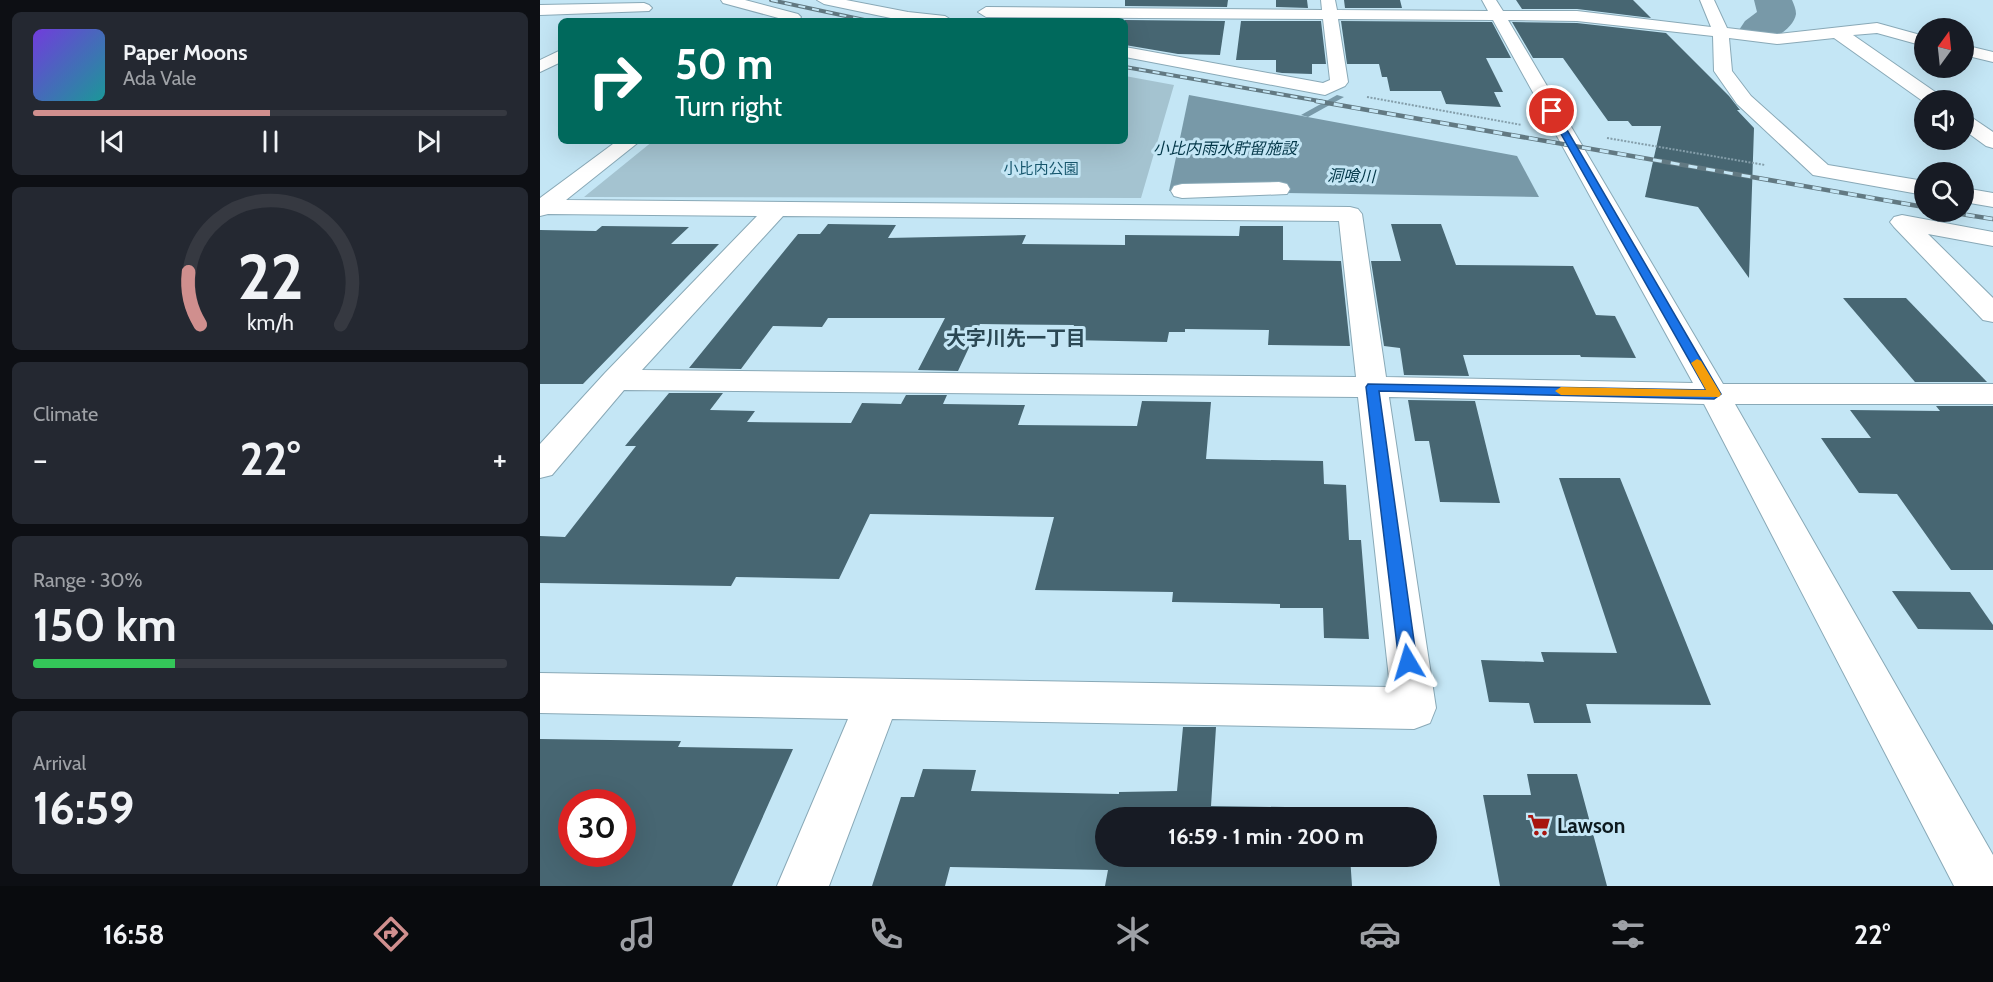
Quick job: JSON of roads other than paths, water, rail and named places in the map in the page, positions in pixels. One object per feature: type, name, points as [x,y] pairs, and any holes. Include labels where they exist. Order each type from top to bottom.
[{"type":"street","points":[[626,18],[658,0]]},
{"type":"street","points":[[728,0],[792,18]]},
{"type":"street","points":[[824,0],[917,18]]},
{"type":"street","points":[[1707,0],[1721,32],[1724,71],[1744,100],[1821,170],[1914,186]]},
{"type":"street","points":[[1128,53],[1325,89],[1339,82],[1329,7]]},
{"type":"street","points":[[1493,7],[1714,394],[1982,886]]},
{"type":"street","points":[[987,11],[1493,7],[1777,39],[1877,28],[1914,38]]},
{"type":"street","points":[[540,10],[644,8]]},
{"type":"street","points":[[1837,32],[1920,90]]},
{"type":"street","points":[[1974,53],[1993,57]]},
{"type":"street","points":[[540,67],[558,57]]},
{"type":"street","points":[[1974,128],[1993,142]]},
{"type":"street","points":[[541,208],[626,144]]},
{"type":"street","points":[[1120,212],[1125,192],[1279,189]]},
{"type":"street","points":[[1974,197],[1993,200]]},
{"type":"street","points":[[540,693],[1414,708],[1350,214],[541,208]]},
{"type":"street","points":[[540,466],[616,380],[777,209]]},
{"type":"street","points":[[1993,239],[1902,222],[1993,314]]},
{"type":"street","points":[[616,380],[1372,387],[1714,394],[1993,394]]},
{"type":"street","points":[[803,886],[878,700]]},
{"type":"water","name":"小比内雨水貯留施設","points":[[1189,95],[1517,156],[1539,197],[1169,191]]},
{"type":"waterway","name":"洞喰川","points":[[1759,30],[1775,18],[1777,11],[1773,0]]},
{"type":"waterway","points":[[1305,115],[1340,97]]},
{"type":"railway","points":[[771,0],[855,18]]},
{"type":"railway","points":[[1128,68],[1325,102]]},
{"type":"railway","points":[[1316,101],[1914,205]]},
{"type":"railway","points":[[1974,216],[1993,219]]},
{"type":"place","name":"Lawson","points":[[1539,825]]},
{"type":"district","name":"大字川先一丁目","points":[[1016,338]]},
{"type":"park label","name":"小比内公園","points":[[1041,169]]}]
